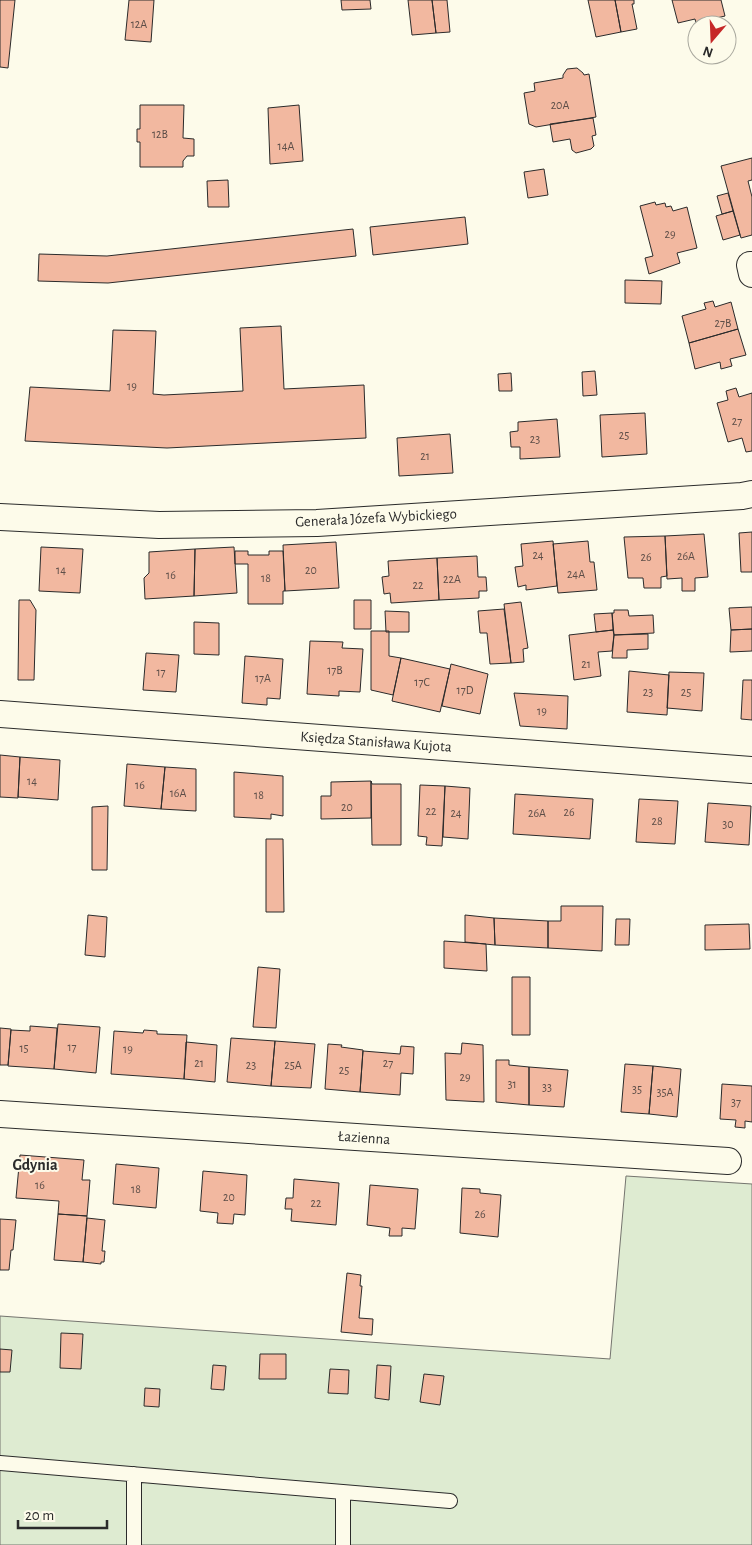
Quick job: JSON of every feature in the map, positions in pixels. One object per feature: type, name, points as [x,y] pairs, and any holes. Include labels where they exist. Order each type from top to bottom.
[{"type":"street","name":"Generała Józefa Wybickiego","points":[[0,517],[159,525],[317,523],[752,494]]},
{"type":"street","name":"Księdza Stanisława Kujota","points":[[0,714],[752,770]]},
{"type":"street","name":"Łazienna","points":[[0,1114],[728,1161]]},
{"type":"lane","points":[[0,1463],[450,1501]]},
{"type":"lane","points":[[134,1474],[134,1545]]},
{"type":"lane","points":[[343,1492],[343,1545]]},
{"type":"green space","points":[[626,1176],[752,1184],[752,1545],[0,1545],[0,1316],[610,1359]]},
{"type":"building","points":[[0,0],[15,0],[8,68],[0,67]]},
{"type":"building","points":[[129,0],[154,0],[151,42],[125,40]]},
{"type":"building","points":[[341,0],[370,0],[371,9],[342,10]]},
{"type":"building","points":[[408,0],[432,0],[436,33],[412,35]]},
{"type":"building","points":[[432,0],[447,0],[450,32],[436,33]]},
{"type":"building","points":[[588,0],[615,0],[621,32],[596,37]]},
{"type":"building","points":[[615,0],[634,0],[634,4],[632,4],[637,29],[621,32]]},
{"type":"building","points":[[672,0],[721,0],[725,15],[687,15],[687,21],[678,23]]},
{"type":"building","points":[[577,68],[584,75],[589,74],[596,117],[536,127],[529,124],[524,93],[535,91],[534,83],[563,78],[567,69]]},
{"type":"building","points":[[140,105],[184,105],[183,138],[194,139],[194,156],[187,156],[183,161],[183,167],[140,167],[140,142],[137,142],[137,129],[140,129]]},
{"type":"building","points":[[299,105],[303,161],[270,164],[268,108]]},
{"type":"building","points":[[593,118],[596,135],[592,136],[594,146],[591,149],[576,153],[572,150],[570,139],[553,142],[550,124]]},
{"type":"building","points":[[752,158],[752,180],[748,181],[752,197],[752,235],[741,238],[721,166]]},
{"type":"building","points":[[544,169],[548,195],[528,198],[524,172]]},
{"type":"building","points":[[228,180],[229,207],[208,207],[207,181]]},
{"type":"building","points":[[728,193],[733,211],[722,214],[717,196]]},
{"type":"building","points":[[655,202],[656,205],[665,203],[666,207],[671,206],[673,211],[687,207],[697,248],[677,253],[680,263],[649,274],[645,258],[653,256],[640,206]]},
{"type":"building","points":[[733,211],[740,235],[723,240],[716,216]]},
{"type":"building","points":[[465,217],[468,244],[373,255],[370,227]]},
{"type":"building","points":[[353,229],[356,256],[108,283],[38,281],[39,254],[107,256]]},
{"type":"building","points":[[625,280],[662,281],[661,304],[625,303]]},
{"type":"building","points":[[713,301],[715,307],[731,302],[738,329],[689,343],[682,316],[706,309],[704,303]]},
{"type":"building","points":[[281,326],[284,389],[364,385],[366,438],[167,448],[25,441],[30,387],[110,391],[113,330],[156,331],[153,394],[164,395],[243,391],[240,328]]},
{"type":"building","points":[[738,329],[746,355],[730,359],[732,366],[721,369],[720,362],[695,369],[689,343]]},
{"type":"building","points":[[595,371],[597,395],[583,396],[582,372]]},
{"type":"building","points":[[511,373],[512,391],[499,391],[498,374]]},
{"type":"building","points":[[736,388],[739,397],[752,393],[752,451],[746,452],[742,438],[728,442],[717,403],[728,400],[726,391]]},
{"type":"building","points":[[645,413],[647,454],[602,457],[600,415]]},
{"type":"building","points":[[557,419],[560,457],[520,459],[520,447],[511,447],[510,432],[518,431],[518,422]]},
{"type":"building","points":[[450,434],[453,473],[399,476],[397,438]]},
{"type":"building","points":[[752,532],[752,572],[741,572],[739,533]]},
{"type":"building","points":[[704,534],[708,577],[695,578],[695,591],[682,591],[682,578],[667,579],[665,536]]},
{"type":"building","points":[[665,536],[667,576],[661,577],[661,588],[644,588],[643,578],[628,578],[624,537]]},
{"type":"building","points":[[553,541],[557,586],[526,590],[526,585],[518,587],[515,567],[523,566],[521,544]]},
{"type":"building","points":[[588,541],[590,562],[594,562],[597,590],[558,593],[553,544]]},
{"type":"building","points":[[336,542],[339,588],[285,591],[283,545]]},
{"type":"building","points":[[41,547],[83,549],[80,593],[39,591]]},
{"type":"building","points":[[234,547],[237,593],[194,596],[195,549]]},
{"type":"building","points":[[195,549],[194,596],[145,599],[144,578],[149,573],[149,552]]},
{"type":"building","points":[[235,551],[248,551],[248,555],[269,555],[269,551],[283,551],[285,591],[283,591],[283,604],[248,604],[248,564],[235,564]]},
{"type":"building","points":[[477,556],[478,577],[486,577],[487,591],[479,591],[479,598],[439,600],[437,558]]},
{"type":"building","points":[[437,558],[439,600],[391,603],[390,593],[384,594],[382,577],[389,576],[388,561]]},
{"type":"building","points":[[19,600],[30,600],[36,610],[34,680],[18,680]]},
{"type":"building","points":[[354,600],[371,600],[371,629],[354,629]]},
{"type":"building","points":[[521,602],[528,648],[523,649],[524,662],[511,663],[504,604]]},
{"type":"building","points":[[752,607],[752,629],[731,630],[729,608]]},
{"type":"building","points":[[504,609],[511,663],[490,664],[487,633],[480,633],[478,611]]},
{"type":"building","points":[[614,610],[628,610],[629,616],[653,615],[654,633],[614,635],[612,613],[614,613]]},
{"type":"building","points":[[385,611],[409,612],[409,632],[386,632]]},
{"type":"building","points":[[612,613],[613,630],[596,632],[594,614]]},
{"type":"building","points":[[194,622],[219,623],[219,655],[194,654]]},
{"type":"building","points":[[752,629],[752,651],[730,652],[731,630]]},
{"type":"building","points":[[613,630],[612,651],[598,652],[601,676],[574,680],[569,635]]},
{"type":"building","points":[[371,631],[389,631],[389,656],[401,658],[393,695],[371,690]]},
{"type":"building","points":[[648,634],[648,649],[627,650],[627,658],[612,658],[614,635]]},
{"type":"building","points":[[310,641],[343,642],[342,648],[363,649],[360,692],[339,691],[339,696],[307,694]]},
{"type":"building","points":[[146,653],[179,655],[176,692],[143,690]]},
{"type":"building","points":[[245,656],[283,659],[280,699],[267,698],[267,705],[242,703]]},
{"type":"building","points":[[401,658],[450,669],[440,712],[392,701]]},
{"type":"building","points":[[451,664],[488,674],[480,714],[442,706]]},
{"type":"building","points":[[629,671],[669,675],[667,715],[627,712]]},
{"type":"building","points":[[669,672],[704,673],[702,711],[667,708]]},
{"type":"building","points":[[743,680],[752,680],[752,720],[741,719]]},
{"type":"building","points":[[514,693],[568,696],[567,729],[520,726]]},
{"type":"building","points":[[0,755],[20,757],[18,798],[0,797]]},
{"type":"building","points":[[20,757],[60,760],[58,800],[18,797]]},
{"type":"building","points":[[127,764],[165,767],[161,809],[124,806]]},
{"type":"building","points":[[165,767],[196,769],[196,811],[161,809]]},
{"type":"building","points":[[234,772],[283,776],[283,816],[271,814],[271,819],[234,817]]},
{"type":"building","points":[[371,781],[372,784],[401,784],[401,845],[372,845]]},
{"type":"building","points":[[371,781],[371,818],[321,819],[321,796],[331,796],[331,782]]},
{"type":"building","points":[[420,785],[445,786],[442,846],[426,845],[427,837],[418,836]]},
{"type":"building","points":[[445,786],[470,788],[468,839],[443,837]]},
{"type":"building","points":[[515,794],[593,799],[590,839],[513,834]]},
{"type":"building","points":[[639,799],[678,801],[675,844],[636,842]]},
{"type":"building","points":[[708,803],[751,806],[749,845],[705,842]]},
{"type":"building","points":[[108,806],[107,870],[92,870],[92,807]]},
{"type":"building","points":[[266,839],[283,839],[284,912],[266,912]]},
{"type":"building","points":[[561,906],[603,906],[602,951],[548,948],[548,921],[561,921]]},
{"type":"building","points":[[88,915],[107,917],[105,957],[85,955]]},
{"type":"building","points":[[465,915],[494,918],[495,945],[465,942]]},
{"type":"building","points":[[494,918],[548,921],[548,948],[495,945]]},
{"type":"building","points":[[616,919],[630,919],[629,945],[615,945]]},
{"type":"building","points":[[749,924],[750,949],[705,950],[705,925]]},
{"type":"building","points":[[444,941],[486,944],[487,971],[444,968]]},
{"type":"building","points":[[258,967],[280,969],[276,1028],[253,1027]]},
{"type":"building","points":[[512,977],[530,977],[530,1035],[512,1035]]},
{"type":"building","points":[[58,1024],[100,1027],[96,1073],[54,1069]]},
{"type":"building","points":[[30,1026],[57,1028],[54,1069],[8,1066],[11,1030],[30,1031]]},
{"type":"building","points":[[0,1028],[11,1029],[8,1065],[0,1065]]},
{"type":"building","points":[[144,1030],[157,1031],[157,1034],[187,1035],[184,1079],[111,1074],[114,1031],[143,1033]]},
{"type":"building","points":[[231,1038],[275,1041],[271,1086],[227,1082]]},
{"type":"building","points":[[275,1041],[315,1044],[311,1088],[271,1086]]},
{"type":"building","points":[[186,1042],[217,1045],[215,1082],[184,1079]]},
{"type":"building","points":[[462,1043],[483,1045],[484,1102],[446,1100],[445,1053],[461,1054]]},
{"type":"building","points":[[328,1044],[363,1050],[360,1092],[325,1089]]},
{"type":"building","points":[[401,1046],[414,1047],[413,1074],[401,1073],[400,1095],[360,1092],[363,1051],[400,1054]]},
{"type":"building","points":[[496,1060],[509,1060],[509,1065],[529,1067],[529,1105],[496,1102]]},
{"type":"building","points":[[625,1064],[653,1066],[649,1114],[621,1112]]},
{"type":"building","points":[[653,1066],[681,1069],[677,1117],[649,1114]]},
{"type":"building","points":[[529,1067],[568,1070],[564,1107],[529,1105]]},
{"type":"building","points":[[722,1084],[752,1086],[752,1122],[745,1121],[745,1128],[735,1127],[736,1120],[720,1119]]},
{"type":"building","points":[[20,1155],[84,1160],[82,1180],[90,1180],[87,1216],[58,1214],[59,1201],[16,1198]]},
{"type":"building","points":[[116,1164],[159,1168],[156,1208],[113,1204]]},
{"type":"building","points":[[203,1171],[247,1175],[245,1215],[234,1214],[233,1224],[217,1223],[218,1213],[200,1211]]},
{"type":"building","points":[[294,1179],[339,1183],[336,1225],[291,1221],[292,1209],[285,1209],[286,1198],[293,1198]]},
{"type":"building","points":[[370,1185],[418,1189],[415,1229],[402,1228],[402,1236],[389,1236],[390,1228],[367,1225]]},
{"type":"building","points":[[462,1188],[480,1189],[480,1193],[501,1195],[498,1237],[460,1233]]},
{"type":"building","points":[[58,1214],[87,1216],[83,1262],[54,1260]]},
{"type":"building","points":[[87,1218],[105,1220],[102,1251],[105,1251],[104,1262],[101,1262],[101,1264],[83,1262]]},
{"type":"building","points":[[0,1219],[16,1220],[9,1270],[0,1270]]},
{"type":"building","points":[[347,1273],[361,1275],[360,1286],[362,1286],[359,1318],[373,1319],[372,1335],[341,1332]]},
{"type":"building","points":[[61,1333],[83,1334],[81,1369],[60,1368]]},
{"type":"building","points":[[0,1349],[12,1350],[10,1372],[0,1372]]},
{"type":"building","points":[[260,1354],[286,1354],[286,1379],[259,1379]]},
{"type":"building","points":[[213,1365],[226,1366],[224,1390],[211,1389]]},
{"type":"building","points":[[377,1365],[391,1366],[389,1400],[375,1398]]},
{"type":"building","points":[[330,1369],[349,1370],[348,1394],[328,1393]]},
{"type":"building","points":[[424,1374],[444,1376],[440,1405],[420,1402]]},
{"type":"building","points":[[145,1388],[160,1389],[159,1407],[144,1406]]},
{"type":"district","name":"Gdynia","points":[[35,1165]]}]
